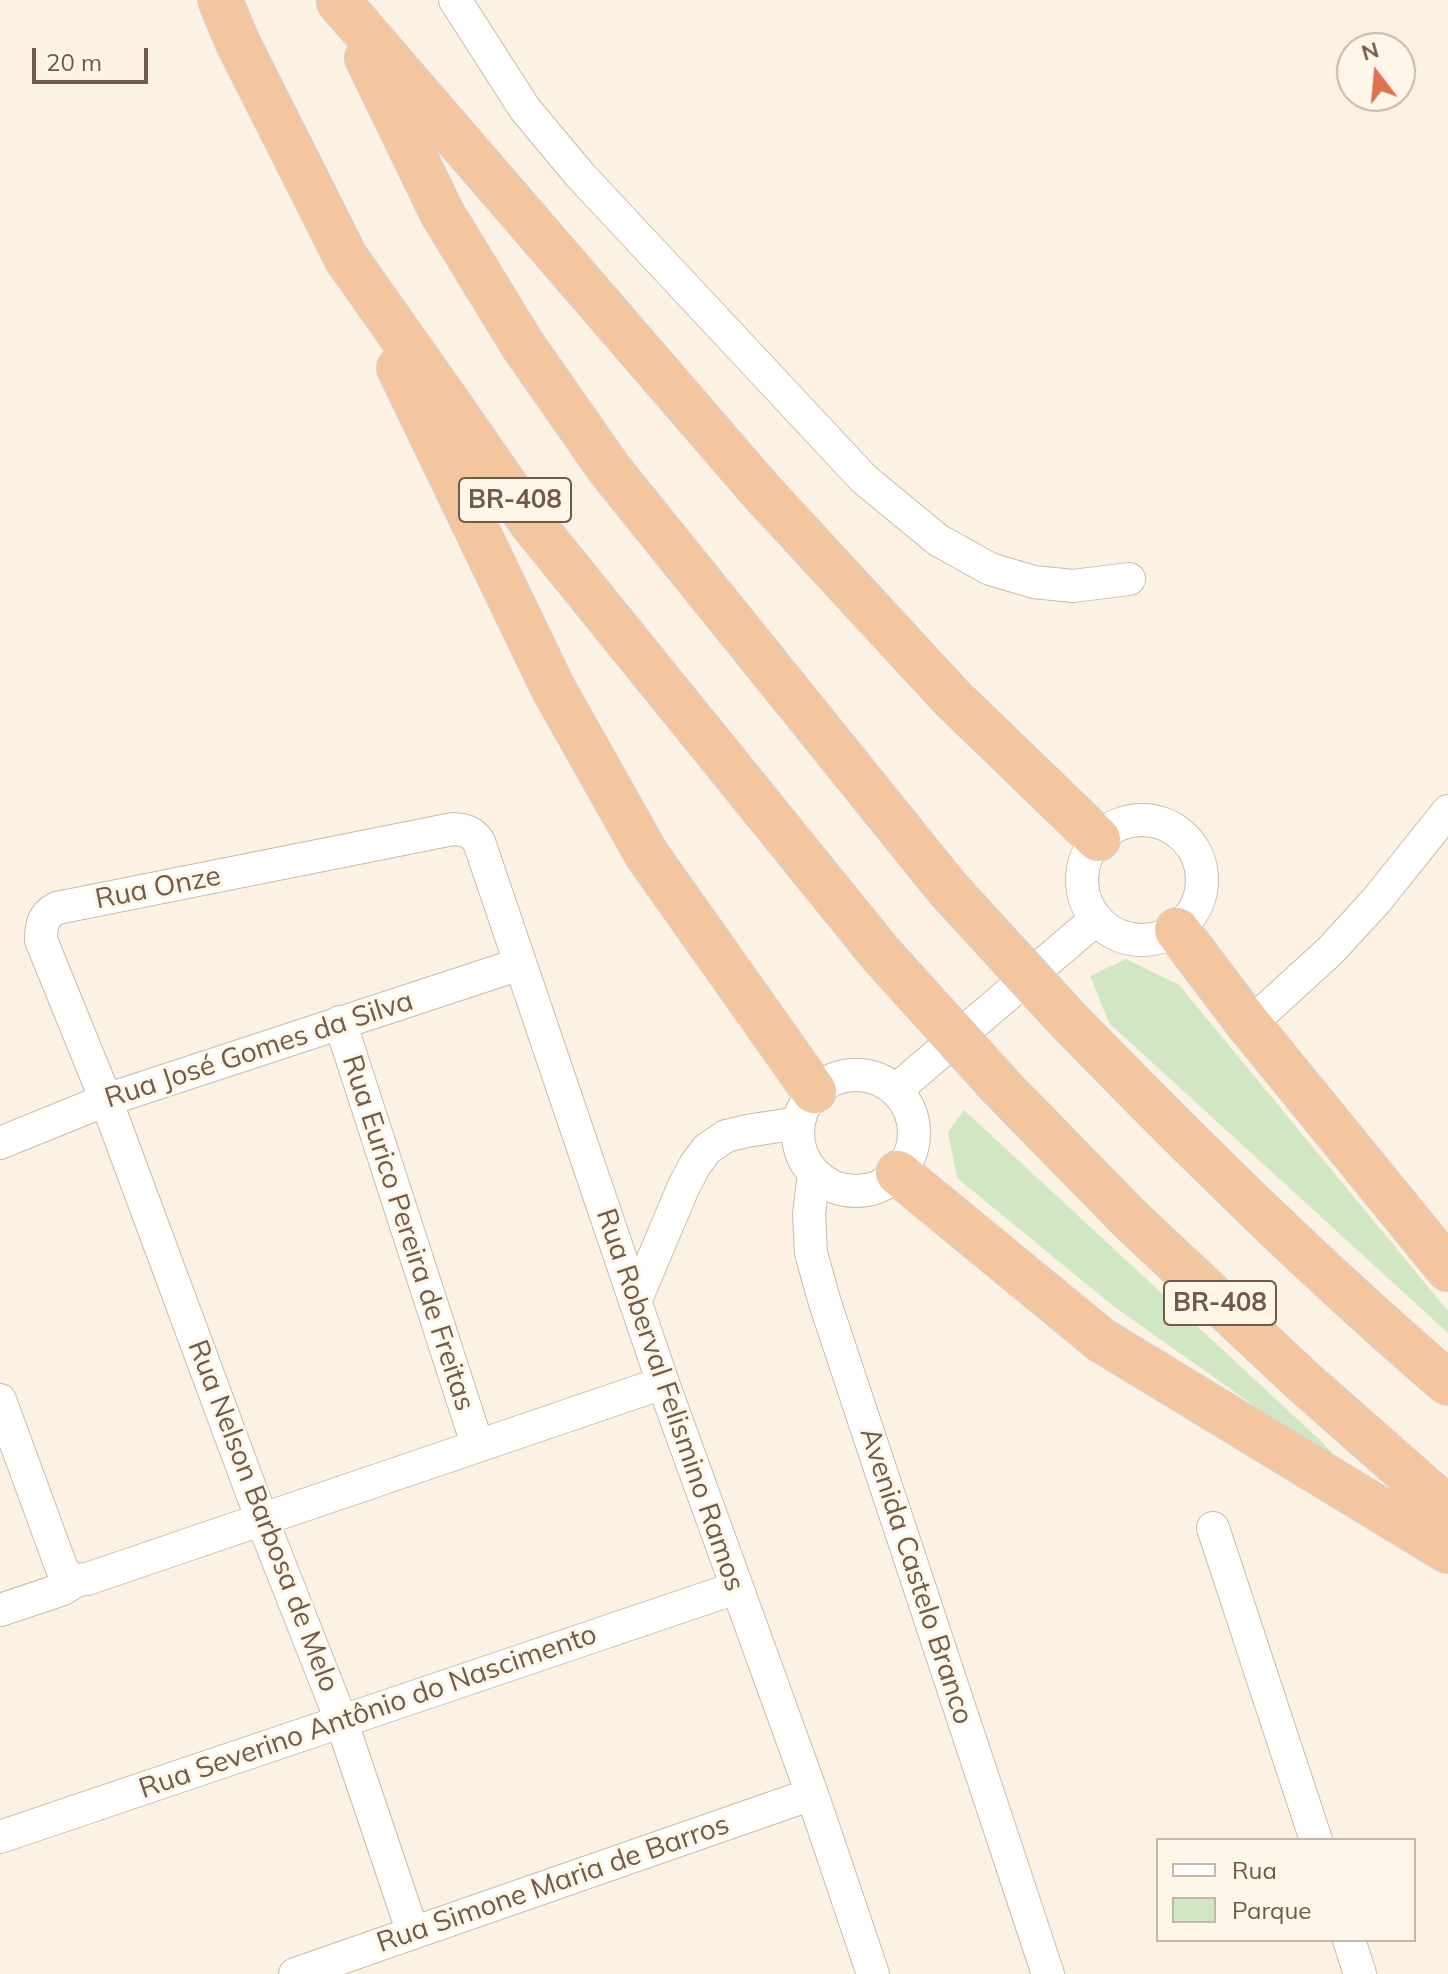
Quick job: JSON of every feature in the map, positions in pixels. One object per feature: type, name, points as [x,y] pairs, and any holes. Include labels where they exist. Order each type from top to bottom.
[{"type":"highway","name":"BR-408","points":[[220,0],[237,41],[346,258],[530,521],[880,953],[1001,1087],[1131,1220],[1305,1383],[1448,1509]]},
{"type":"highway","name":"BR-408","points":[[339,1],[442,213],[522,344],[610,470],[948,889],[1070,1022],[1190,1145],[1373,1319],[1448,1383]]},
{"type":"highway","points":[[339,1],[761,491],[952,698],[1098,839]]},
{"type":"highway","points":[[346,258],[553,688],[647,855],[806,1107]]},
{"type":"highway","points":[[1177,930],[1249,1025],[1448,1269]]},
{"type":"highway","points":[[898,1173],[1101,1340],[1448,1551]]},
{"type":"street","points":[[455,0],[525,109],[580,175],[864,479],[938,540],[990,569],[1034,582],[1073,586],[1129,579]]},
{"type":"street","points":[[1249,1025],[1330,951],[1376,901],[1448,811]]},
{"type":"street","points":[[1133,821],[1153,821],[1173,827],[1188,840],[1199,857],[1203,877],[1201,897],[1192,915],[1177,930],[1162,938],[1144,941],[1126,939],[1109,932],[1095,920],[1081,888],[1087,853],[1098,839],[1114,826],[1133,821]]},
{"type":"street","name":"Rua Onze","points":[[106,1100],[41,940],[43,921],[49,912],[453,829],[466,830]]},
{"type":"street","name":"Rua Roberval Felismino Ramos","points":[[466,830],[479,842],[663,1383],[812,1794],[873,1974]]},
{"type":"street","points":[[896,1090],[1095,920]]},
{"type":"street","name":"Rua José Gomes da Silva","points":[[0,1143],[106,1100],[520,964]]},
{"type":"street","name":"Rua Eurico Pereira de Freitas","points":[[340,1022],[477,1444]]},
{"type":"street","points":[[846,1075],[864,1075],[882,1080],[896,1090],[908,1105],[914,1141],[898,1173],[883,1184],[865,1191],[846,1191],[829,1185],[814,1174],[803,1159],[797,1142],[806,1107],[829,1080],[846,1075]]},
{"type":"street","name":"Rua Nelson Barbosa de Melo","points":[[106,1100],[262,1520],[341,1720],[413,1933]]},
{"type":"street","points":[[635,1302],[683,1188],[707,1149],[726,1136],[747,1131],[806,1107]]},
{"type":"street","name":"Avenida Castelo Branco","points":[[814,1174],[809,1214],[811,1253],[825,1303],[1048,1974]]},
{"type":"street","points":[[0,1400],[62,1569],[68,1577],[77,1580],[663,1383]]},
{"type":"street","points":[[1213,1528],[1315,1838]]},
{"type":"street","points":[[0,1610],[63,1589],[77,1580]]},
{"type":"street","name":"Rua Severino Antônio do Nascimento","points":[[0,1837],[736,1588]]},
{"type":"street","name":"Rua Simone Maria de Barros","points":[[295,1974],[812,1794]]},
{"type":"street","points":[[1350,1942],[1360,1974]]},
{"type":"green space","points":[[1126,959],[1179,985],[1448,1311],[1448,1333],[1109,1023],[1090,976]]},
{"type":"green space","points":[[964,1110],[1321,1441],[1353,1476],[1112,1305],[957,1178],[948,1132]]}]
